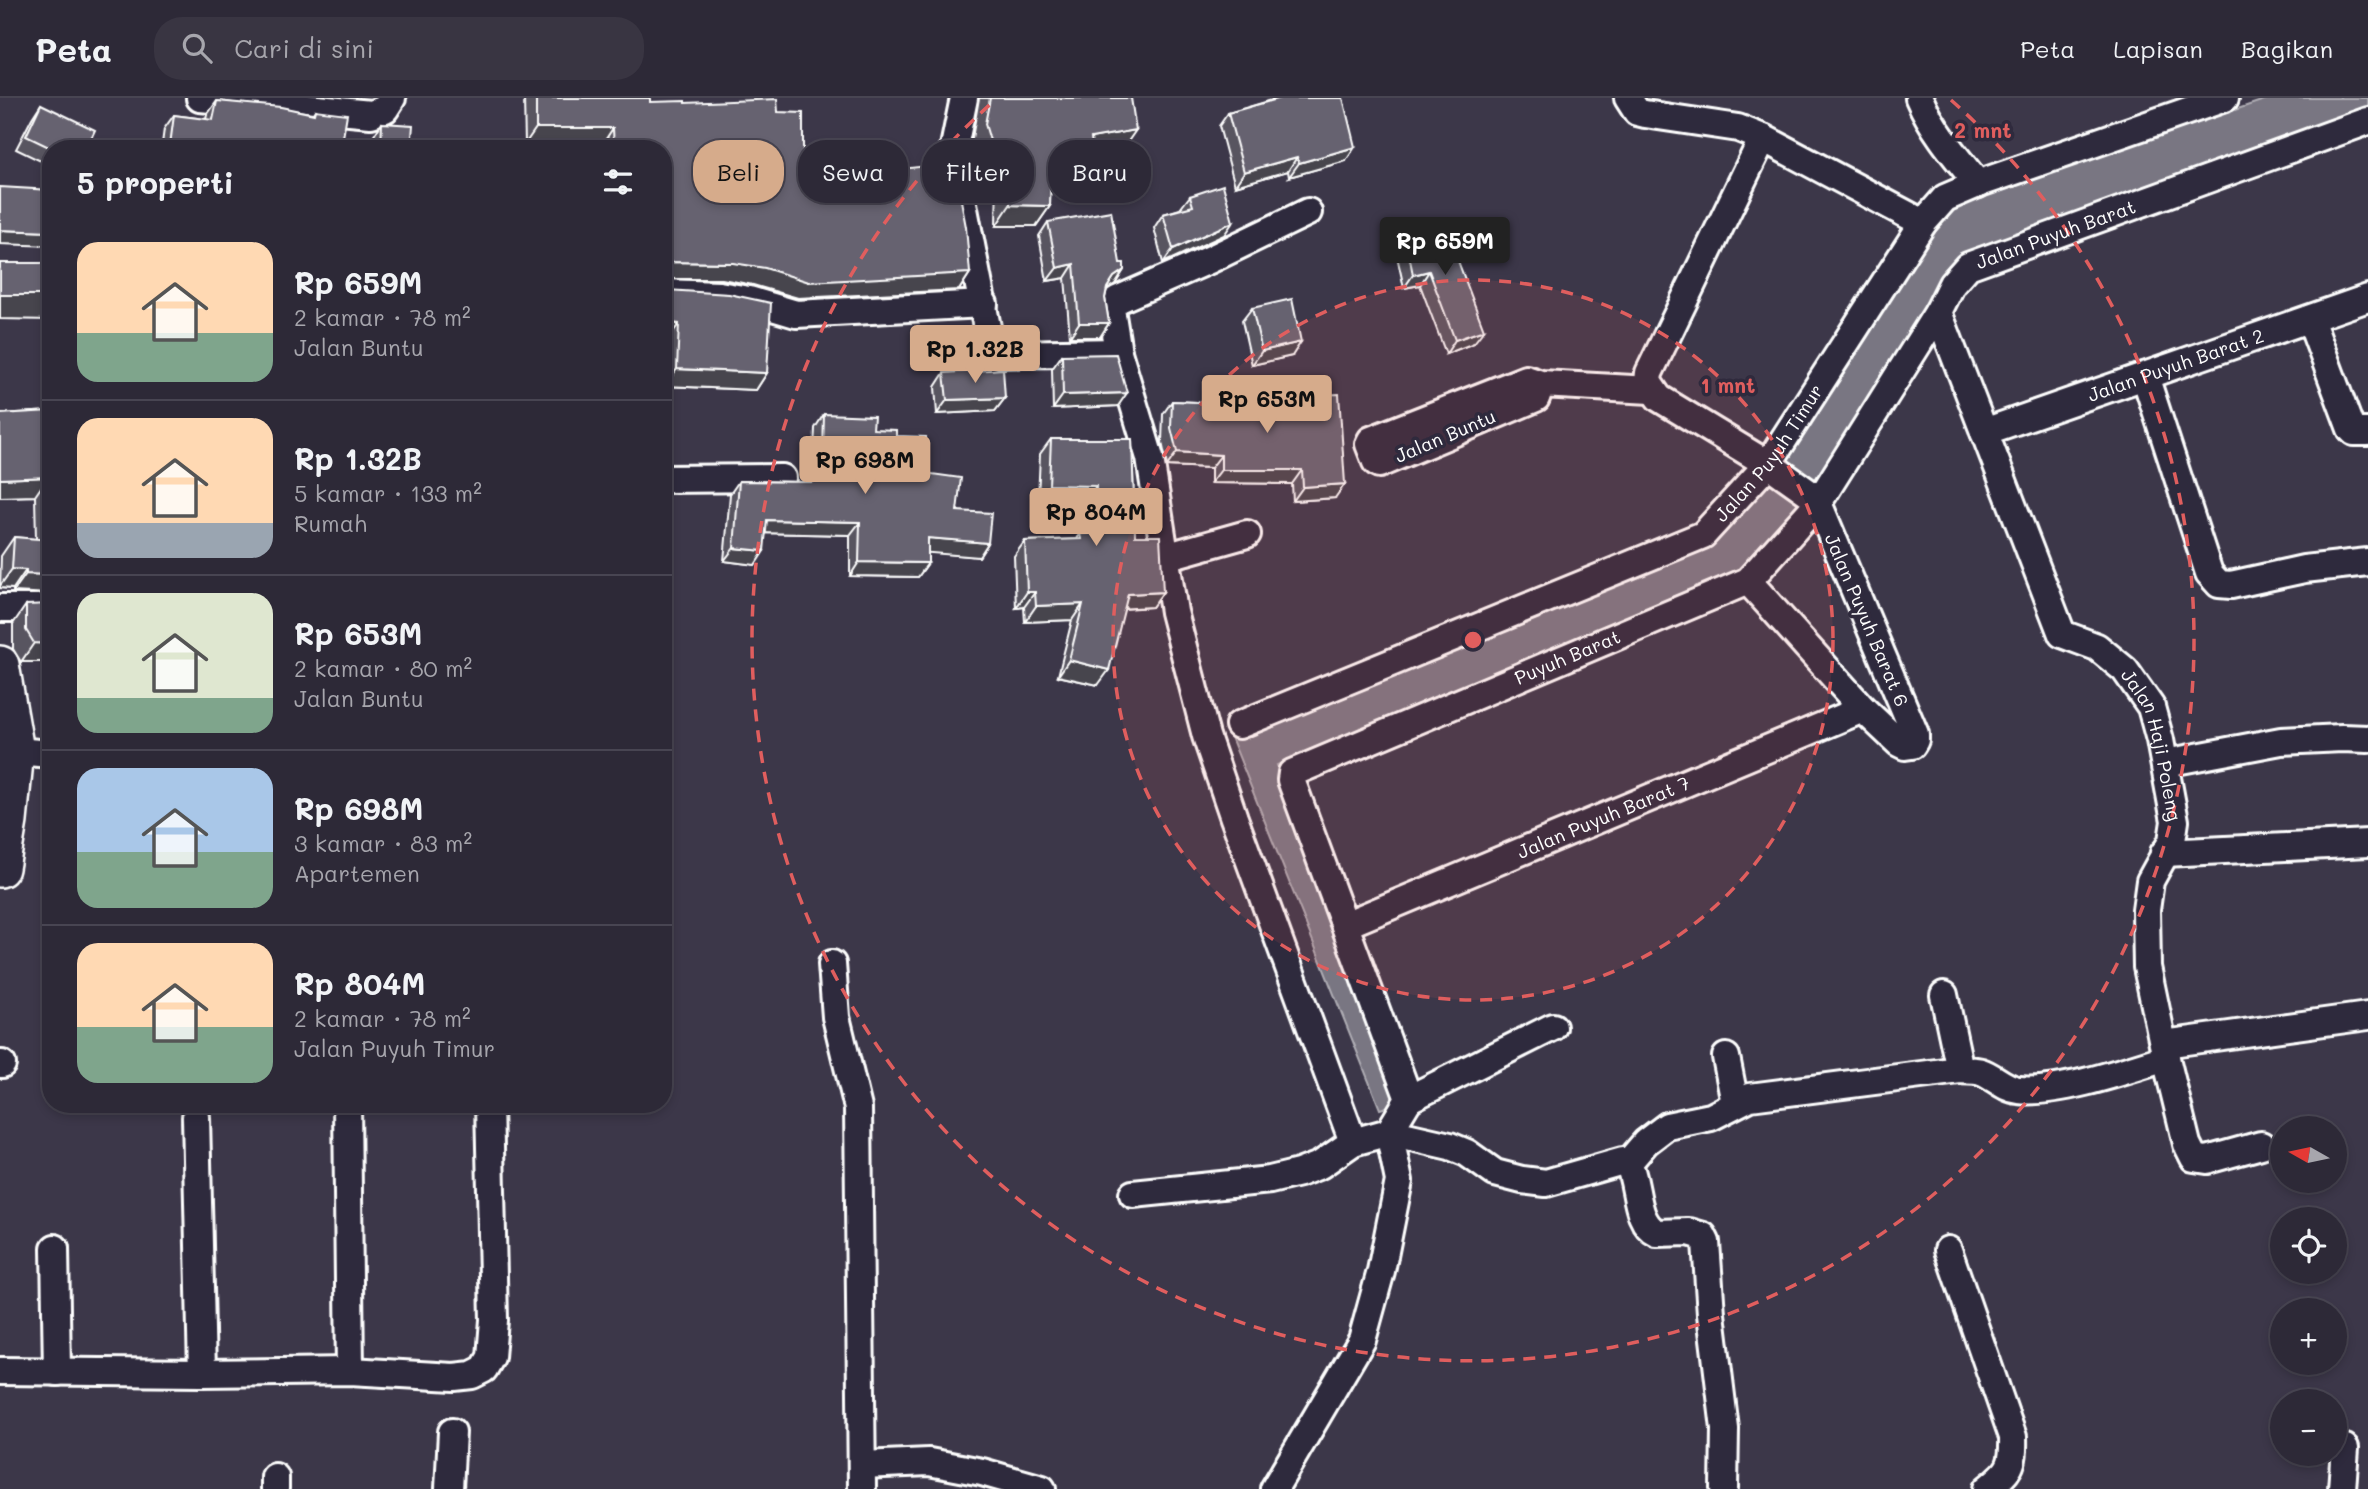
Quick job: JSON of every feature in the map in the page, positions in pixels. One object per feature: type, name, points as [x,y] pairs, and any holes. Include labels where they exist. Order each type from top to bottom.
[{"type":"main road","points":[[0,665],[33,752],[8,821],[0,868]]},
{"type":"street","points":[[200,98],[371,114],[386,109],[392,98]]},
{"type":"street","points":[[964,98],[953,152],[991,348],[1003,355],[1118,352]]},
{"type":"street","points":[[1628,98],[1637,112],[1738,128],[1763,138],[1923,223]]},
{"type":"street","points":[[1919,98],[1939,135],[1978,184]]},
{"type":"street","name":"Jalan Puyuh Timur","points":[[1239,725],[1703,535],[1771,466],[1923,223],[1945,198],[2225,98]]},
{"type":"street","name":"Jalan Puyuh Barat","points":[[1815,499],[1938,312],[1952,284],[1968,265],[2368,121]]},
{"type":"street","points":[[1763,138],[1649,373],[1648,382],[1659,398],[1771,466],[1815,499]]},
{"type":"street","points":[[1308,212],[1209,260],[1116,300],[1111,309],[1118,352],[1150,458],[1174,612],[1206,736],[1353,1142]]},
{"type":"street","points":[[672,293],[719,295],[749,300],[796,314],[984,304]]},
{"type":"street","name":"Jalan Puyuh Barat 2","points":[[1983,432],[2368,298]]},
{"type":"street","name":"Jalan Haji Poleng","points":[[1938,312],[2062,634],[2097,648],[2125,670],[2151,707],[2165,763],[2175,821],[2172,841],[2150,881],[2146,910],[2147,967],[2188,1144],[2194,1157],[2207,1160],[2261,1145]]},
{"type":"street","points":[[2310,319],[2351,429],[2354,432],[2368,432]]},
{"type":"street","points":[[2145,376],[2209,573],[2219,584],[2231,585],[2304,569],[2368,562]]},
{"type":"street","name":"Jalan Buntu","points":[[1541,384],[1536,398],[1379,464],[1368,444],[1371,440],[1526,379],[1541,384],[1651,390]]},
{"type":"street","points":[[672,479],[782,478]]},
{"type":"street","name":"Puyuh Barat","points":[[1345,925],[1291,780],[1292,773],[1748,581],[1815,499]]},
{"type":"street","name":"Jalan Puyuh Barat 6","points":[[1815,499],[1915,734],[1912,745],[1899,743],[1863,709]]},
{"type":"street","points":[[1165,557],[1247,534]]},
{"type":"street","points":[[1748,581],[1863,709]]},
{"type":"street","points":[[0,608],[42,608]]},
{"type":"street","name":"Jalan Puyuh Barat 7","points":[[1345,925],[1863,709]]},
{"type":"street","points":[[2165,763],[2281,741],[2368,739]]},
{"type":"street","points":[[2164,853],[2368,844]]},
{"type":"street","points":[[1345,925],[1409,1099]]},
{"type":"street","points":[[832,964],[838,1027],[858,1108],[862,1477],[929,1462],[982,1472],[1042,1489]]},
{"type":"street","points":[[1944,995],[1959,1070]]},
{"type":"street","points":[[1628,1163],[1646,1142],[1667,1126],[1710,1117],[1750,1097],[1959,1070],[1982,1072],[1996,1082],[2016,1090],[2039,1091],[2123,1071],[2165,1051],[2368,1016]]},
{"type":"street","points":[[1274,1489],[1362,1340],[1381,1270],[1399,1181],[1389,1132],[1409,1099],[1553,1027]]},
{"type":"street","points":[[1726,1057],[1735,1103]]},
{"type":"street","points":[[347,1113],[350,1371]]},
{"type":"street","points":[[0,1371],[350,1371],[463,1376],[484,1369],[491,1357],[494,1320],[489,1113]]},
{"type":"street","points":[[196,1117],[202,1373]]},
{"type":"street","points":[[1133,1194],[1270,1180],[1320,1165],[1353,1142],[1389,1132],[1450,1146],[1467,1153],[1495,1172],[1538,1183],[1546,1184],[1623,1161],[1628,1163]]},
{"type":"street","points":[[1628,1163],[1644,1219],[1653,1231],[1689,1232],[1703,1236],[1706,1242],[1711,1314],[1725,1429],[1724,1489]]},
{"type":"street","points":[[55,1248],[57,1372]]},
{"type":"street","points":[[1948,1250],[2013,1437],[2011,1467],[1992,1487]]},
{"type":"street","points":[[449,1489],[452,1432]]},
{"type":"street","points":[[2342,1489],[2344,1466]]},
{"type":"shaded area","points":[[2270,98],[2368,98],[2368,112],[1958,261],[1808,492],[1746,570],[1277,765],[1408,1101],[1380,1109],[1231,737],[1709,545],[1779,473],[1923,241],[1947,212],[1973,199]]},
{"type":"building","points":[[536,98],[650,98],[650,102],[685,103],[777,99],[778,112],[803,113],[803,140],[798,140],[798,203],[908,203],[908,168],[922,167],[922,203],[962,203],[970,273],[809,282],[765,268],[733,263],[672,262],[672,140],[614,140],[613,128],[536,128]]},
{"type":"building","points":[[990,98],[1131,98],[1136,130],[1091,140],[1048,140],[1050,206],[1010,205],[1034,203],[1034,140],[990,140],[985,124]]},
{"type":"building","points":[[1281,98],[1343,98],[1355,147],[1299,163],[1297,157],[1244,172],[1228,113]]},
{"type":"building","points":[[217,101],[281,107],[314,114],[315,110],[347,114],[343,140],[171,140],[174,115],[213,120]]},
{"type":"building","points":[[41,104],[95,130],[90,140],[42,140],[42,144],[26,136]]},
{"type":"building","points":[[382,123],[413,125],[412,140],[381,140]]},
{"type":"building","points":[[1223,185],[1233,222],[1173,249],[1163,214],[1193,206],[1190,196]]},
{"type":"building","points":[[0,187],[42,189],[42,232],[0,230]]},
{"type":"building","points":[[1111,211],[1120,263],[1124,263],[1124,270],[1114,277],[1107,288],[1105,298],[1109,323],[1079,323],[1074,264],[1057,268],[1048,222]]},
{"type":"building","points":[[1450,223],[1458,261],[1484,330],[1455,340],[1429,271],[1413,275],[1405,233]]},
{"type":"building","points":[[0,263],[42,263],[42,295],[0,295]]},
{"type":"building","points":[[672,290],[729,294],[771,303],[767,373],[677,369],[679,324],[672,323]]},
{"type":"building","points":[[1292,299],[1301,342],[1262,351],[1252,308]]},
{"type":"building","points":[[1116,354],[1127,393],[1063,395],[1062,355]]},
{"type":"building","points":[[1003,369],[1005,398],[947,400],[944,373]]},
{"type":"building","points":[[1339,394],[1345,484],[1303,487],[1302,470],[1221,470],[1221,455],[1177,452],[1171,428],[1172,401],[1297,399],[1297,396]]},
{"type":"building","points":[[42,412],[42,477],[0,479],[0,414]]},
{"type":"building","points":[[824,414],[874,416],[873,429],[896,430],[896,436],[926,437],[924,473],[961,478],[957,511],[991,513],[988,543],[928,538],[928,563],[859,562],[860,522],[767,520],[764,551],[734,548],[739,481],[812,482],[813,452],[823,452]]},
{"type":"building","points":[[1051,439],[1132,439],[1135,536],[1160,536],[1163,592],[1128,594],[1109,670],[1069,660],[1083,604],[1036,606],[1035,592],[1027,592],[1025,541],[1081,539],[1080,534],[1095,533],[1096,486],[1049,485]]},
{"type":"building","points":[[14,537],[42,539],[42,575],[26,574],[26,570],[12,569]]},
{"type":"building","points":[[42,604],[42,643],[34,643],[26,630],[26,605]]}]
